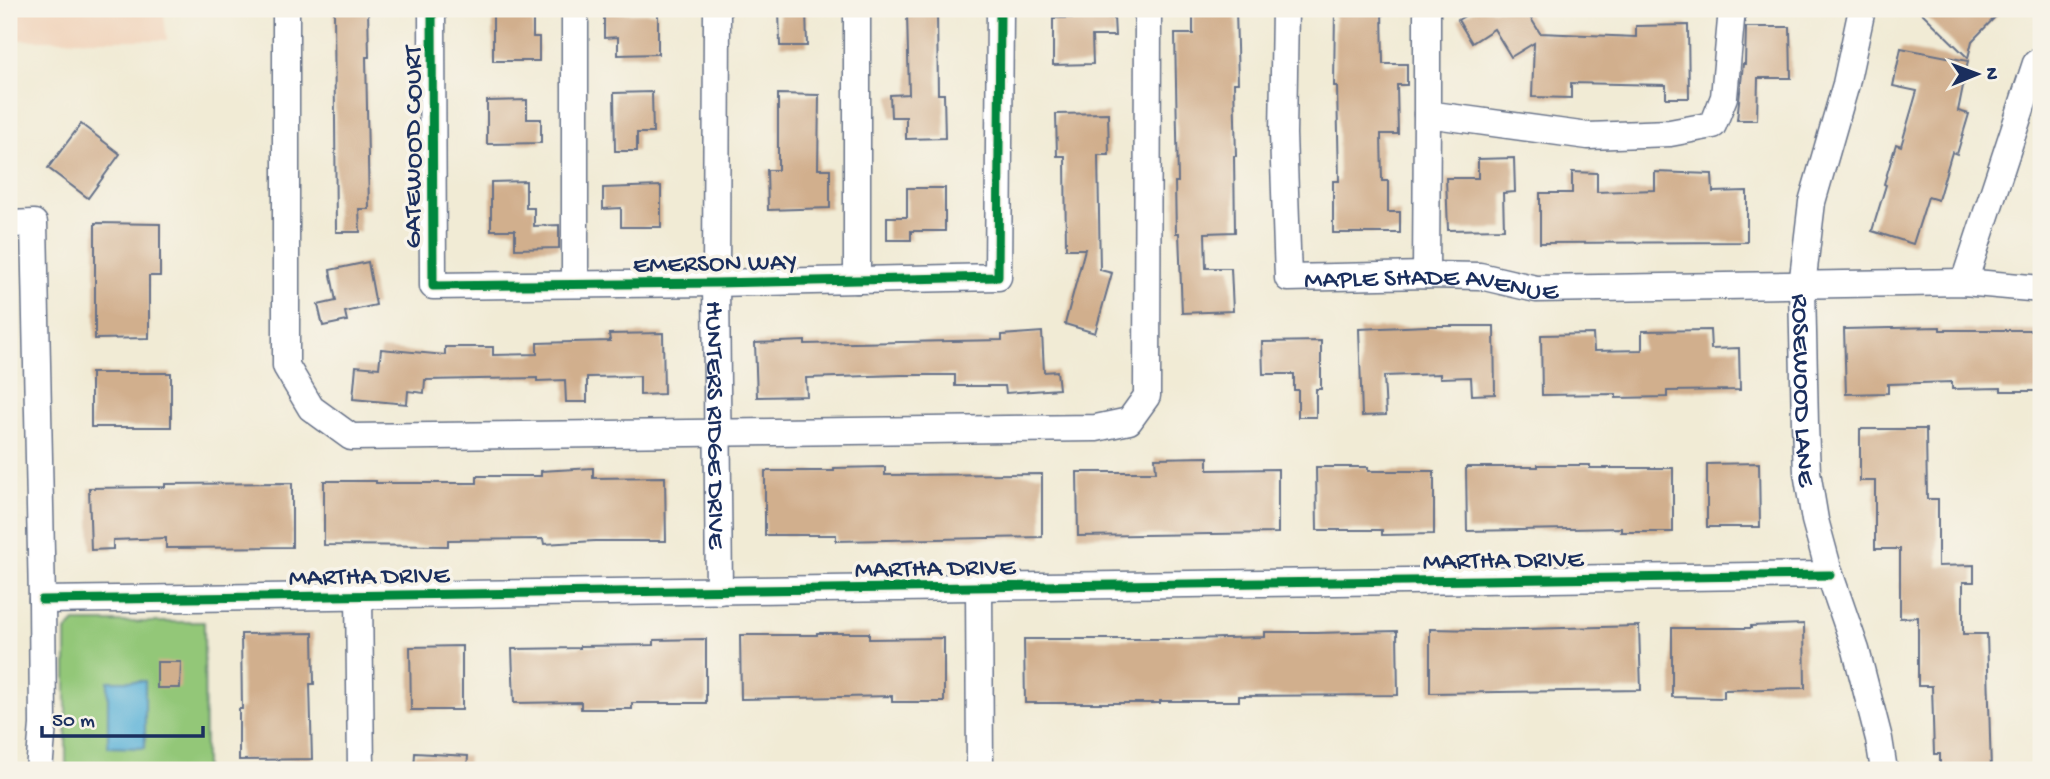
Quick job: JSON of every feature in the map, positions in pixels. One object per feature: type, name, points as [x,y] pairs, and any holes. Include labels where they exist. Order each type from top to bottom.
[{"type":"street","points":[[286,9],[286,366],[311,408],[351,438],[1096,428],[1129,421],[1147,396],[1148,9]]},
{"type":"street","name":"GATEWOOD COURT","points":[[432,9],[433,286]]},
{"type":"street","points":[[575,9],[575,283]]},
{"type":"street","name":"HUNTERS RIDGE DRIVE","points":[[717,9],[719,591]]},
{"type":"street","points":[[857,9],[857,280]]},
{"type":"street","name":"EMERSON WAY","points":[[433,286],[998,277],[1000,9]]},
{"type":"street","name":"MAPLE SHADE AVENUE","points":[[1284,9],[1283,134],[1288,278],[1480,276],[1536,289],[1964,282],[2041,289]]},
{"type":"street","points":[[1426,275],[1427,9]]},
{"type":"street","points":[[1427,114],[1588,136],[1670,133],[1713,125],[1724,97],[1732,9]]},
{"type":"street","name":"ROSEWOOD LANE","points":[[1863,9],[1846,84],[1812,202],[1802,286],[1805,425],[1807,472],[1815,520],[1830,575],[1856,650],[1880,739],[1884,770]]},
{"type":"street","points":[[1964,282],[2036,63],[2041,63]]},
{"type":"street","points":[[9,224],[34,223],[42,600],[43,725],[39,770]]},
{"type":"street","name":"MARTHA DRIVE","points":[[42,600],[1830,575]]},
{"type":"street","points":[[979,586],[980,770]]},
{"type":"street","points":[[359,594],[360,770]]},
{"type":"shaded area","points":[[9,9],[163,9],[167,40],[9,40]]},
{"type":"green space","points":[[75,622],[204,622],[205,770],[66,770],[66,631]]},
{"type":"water","points":[[108,681],[145,681],[145,748],[108,747]]},
{"type":"building","points":[[334,9],[368,9],[369,57],[366,57],[369,209],[359,209],[360,232],[336,232]]},
{"type":"building","points":[[500,9],[533,9],[533,37],[539,37],[539,61],[493,61],[493,12],[500,12]]},
{"type":"building","points":[[779,9],[806,9],[807,46],[780,46]]},
{"type":"building","points":[[1193,9],[1236,9],[1238,83],[1234,83],[1235,232],[1205,233],[1206,268],[1231,268],[1233,311],[1182,313],[1179,233],[1176,233],[1175,182],[1178,182],[1175,34],[1193,34]]},
{"type":"building","points":[[1335,9],[1382,9],[1383,64],[1407,64],[1407,85],[1397,85],[1398,134],[1381,134],[1382,181],[1388,181],[1388,212],[1400,212],[1400,233],[1333,233],[1333,181],[1339,181],[1337,86],[1334,86]]},
{"type":"building","points":[[1476,9],[1525,9],[1540,33],[1636,37],[1636,26],[1688,25],[1689,98],[1666,98],[1666,85],[1571,83],[1571,98],[1532,97],[1534,43],[1511,57],[1494,29],[1472,43],[1458,20]]},
{"type":"building","points":[[1918,9],[2003,9],[1972,41],[1968,58]]},
{"type":"building","points":[[937,12],[938,94],[944,94],[945,138],[906,139],[906,117],[891,117],[890,95],[909,94],[907,13]]},
{"type":"building","points":[[604,13],[658,13],[658,54],[618,55],[618,37],[604,38]]},
{"type":"building","points":[[1114,17],[1115,36],[1092,36],[1093,64],[1053,65],[1053,18]]},
{"type":"building","points":[[1746,27],[1790,27],[1791,78],[1758,78],[1757,120],[1737,120],[1745,64]]},
{"type":"building","points":[[1901,48],[1968,61],[1958,111],[1969,114],[1957,154],[1952,152],[1938,200],[1928,197],[1913,244],[1872,231],[1896,144],[1901,146],[1917,91],[1893,86]]},
{"type":"building","points":[[652,92],[653,133],[637,133],[637,151],[615,151],[614,93]]},
{"type":"building","points":[[778,94],[819,95],[818,169],[830,169],[830,208],[768,210],[767,170],[778,170]]},
{"type":"building","points":[[527,100],[527,119],[541,119],[541,143],[487,144],[487,101]]},
{"type":"building","points":[[1108,113],[1109,155],[1098,155],[1100,270],[1112,273],[1095,333],[1065,324],[1085,249],[1066,249],[1065,156],[1057,156],[1056,114]]},
{"type":"building","points":[[81,124],[120,154],[88,198],[48,168]]},
{"type":"building","points":[[1514,158],[1515,192],[1503,193],[1504,229],[1448,230],[1446,178],[1478,178],[1478,159]]},
{"type":"building","points":[[1572,172],[1597,173],[1597,192],[1655,190],[1655,172],[1712,174],[1713,192],[1747,191],[1747,242],[1540,243],[1540,193],[1572,193]]},
{"type":"building","points":[[526,181],[526,208],[534,208],[534,226],[559,225],[559,248],[515,249],[515,230],[491,230],[491,182]]},
{"type":"building","points":[[661,186],[661,227],[621,227],[621,208],[603,209],[603,188]]},
{"type":"building","points":[[907,188],[945,188],[945,231],[911,231],[911,240],[887,240],[887,217],[907,217]]},
{"type":"building","points":[[95,223],[160,224],[160,276],[149,276],[149,338],[95,339]]},
{"type":"building","points":[[368,262],[376,305],[345,312],[347,321],[323,326],[318,305],[336,301],[330,270]]},
{"type":"building","points":[[1494,326],[1495,394],[1472,395],[1471,377],[1440,378],[1440,374],[1384,376],[1386,415],[1362,416],[1359,329]]},
{"type":"building","points":[[1940,327],[1940,330],[2041,330],[2041,391],[2001,391],[2001,388],[1952,389],[1952,382],[1888,384],[1888,393],[1846,394],[1844,329]]},
{"type":"building","points":[[1710,330],[1711,349],[1739,348],[1740,390],[1667,391],[1667,397],[1616,398],[1616,394],[1542,395],[1541,335],[1593,334],[1594,351],[1642,350],[1642,331]]},
{"type":"building","points":[[1042,332],[1044,372],[1057,371],[1059,389],[1006,393],[1005,386],[955,386],[955,375],[901,375],[806,378],[807,396],[757,397],[755,343],[1002,340],[1002,335]]},
{"type":"building","points":[[663,333],[664,394],[640,395],[640,376],[587,377],[587,402],[566,402],[565,380],[537,381],[537,378],[425,380],[424,393],[408,391],[407,404],[353,399],[356,366],[379,368],[381,349],[445,355],[445,347],[493,347],[493,355],[537,354],[537,343],[610,341],[609,334]]},
{"type":"building","points":[[1321,341],[1321,389],[1316,389],[1316,417],[1298,417],[1298,390],[1294,390],[1294,374],[1263,374],[1262,342]]},
{"type":"building","points":[[91,373],[171,373],[171,427],[91,427]]},
{"type":"building","points":[[1860,429],[1926,429],[1927,499],[1938,499],[1938,566],[1974,565],[1974,582],[1963,582],[1963,634],[1987,634],[1991,770],[1940,770],[1940,754],[1934,754],[1932,686],[1918,686],[1918,617],[1900,618],[1900,549],[1875,549],[1875,481],[1860,481]]},
{"type":"building","points":[[1208,457],[1208,470],[1278,469],[1278,533],[1078,536],[1077,472],[1156,472],[1155,458]]},
{"type":"building","points":[[1759,463],[1760,527],[1707,527],[1707,464]]},
{"type":"building","points":[[1538,465],[1673,468],[1673,532],[1621,532],[1621,528],[1467,531],[1466,467]]},
{"type":"building","points":[[885,467],[885,475],[1042,474],[1042,537],[836,541],[836,535],[765,535],[765,471],[834,471],[834,468]]},
{"type":"building","points":[[1316,467],[1368,467],[1368,471],[1434,471],[1434,534],[1382,535],[1382,530],[1317,530]]},
{"type":"building","points":[[593,468],[593,478],[665,477],[666,541],[544,544],[543,539],[448,540],[448,546],[324,545],[324,481],[477,483],[477,476],[541,476],[541,471]]},
{"type":"building","points":[[292,483],[292,547],[166,548],[166,538],[113,540],[113,549],[91,550],[89,488],[165,487],[165,484]]},
{"type":"building","points":[[1804,624],[1805,688],[1724,690],[1724,698],[1672,697],[1672,628],[1751,628]]},
{"type":"building","points":[[1639,626],[1641,690],[1430,693],[1430,629]]},
{"type":"building","points":[[1397,631],[1398,695],[1239,696],[1239,701],[1160,703],[1025,703],[1024,639],[1187,639],[1265,637],[1265,632]]},
{"type":"building","points":[[313,633],[314,684],[310,684],[312,759],[239,760],[239,709],[242,709],[241,634]]},
{"type":"building","points":[[869,633],[869,639],[944,638],[944,702],[892,702],[892,696],[741,699],[740,635]]},
{"type":"building","points":[[706,639],[706,703],[632,703],[632,709],[581,709],[581,702],[514,703],[512,649],[654,645],[654,640]]},
{"type":"building","points":[[462,646],[462,710],[411,710],[410,647]]},
{"type":"building","points":[[157,662],[181,662],[180,688],[157,688]]},
{"type":"building","points":[[415,753],[468,756],[467,770],[414,770]]},
{"type":"cycle path","points":[[432,9],[433,286],[998,277],[1000,9]]},
{"type":"cycle path","points":[[42,600],[1830,575]]}]
